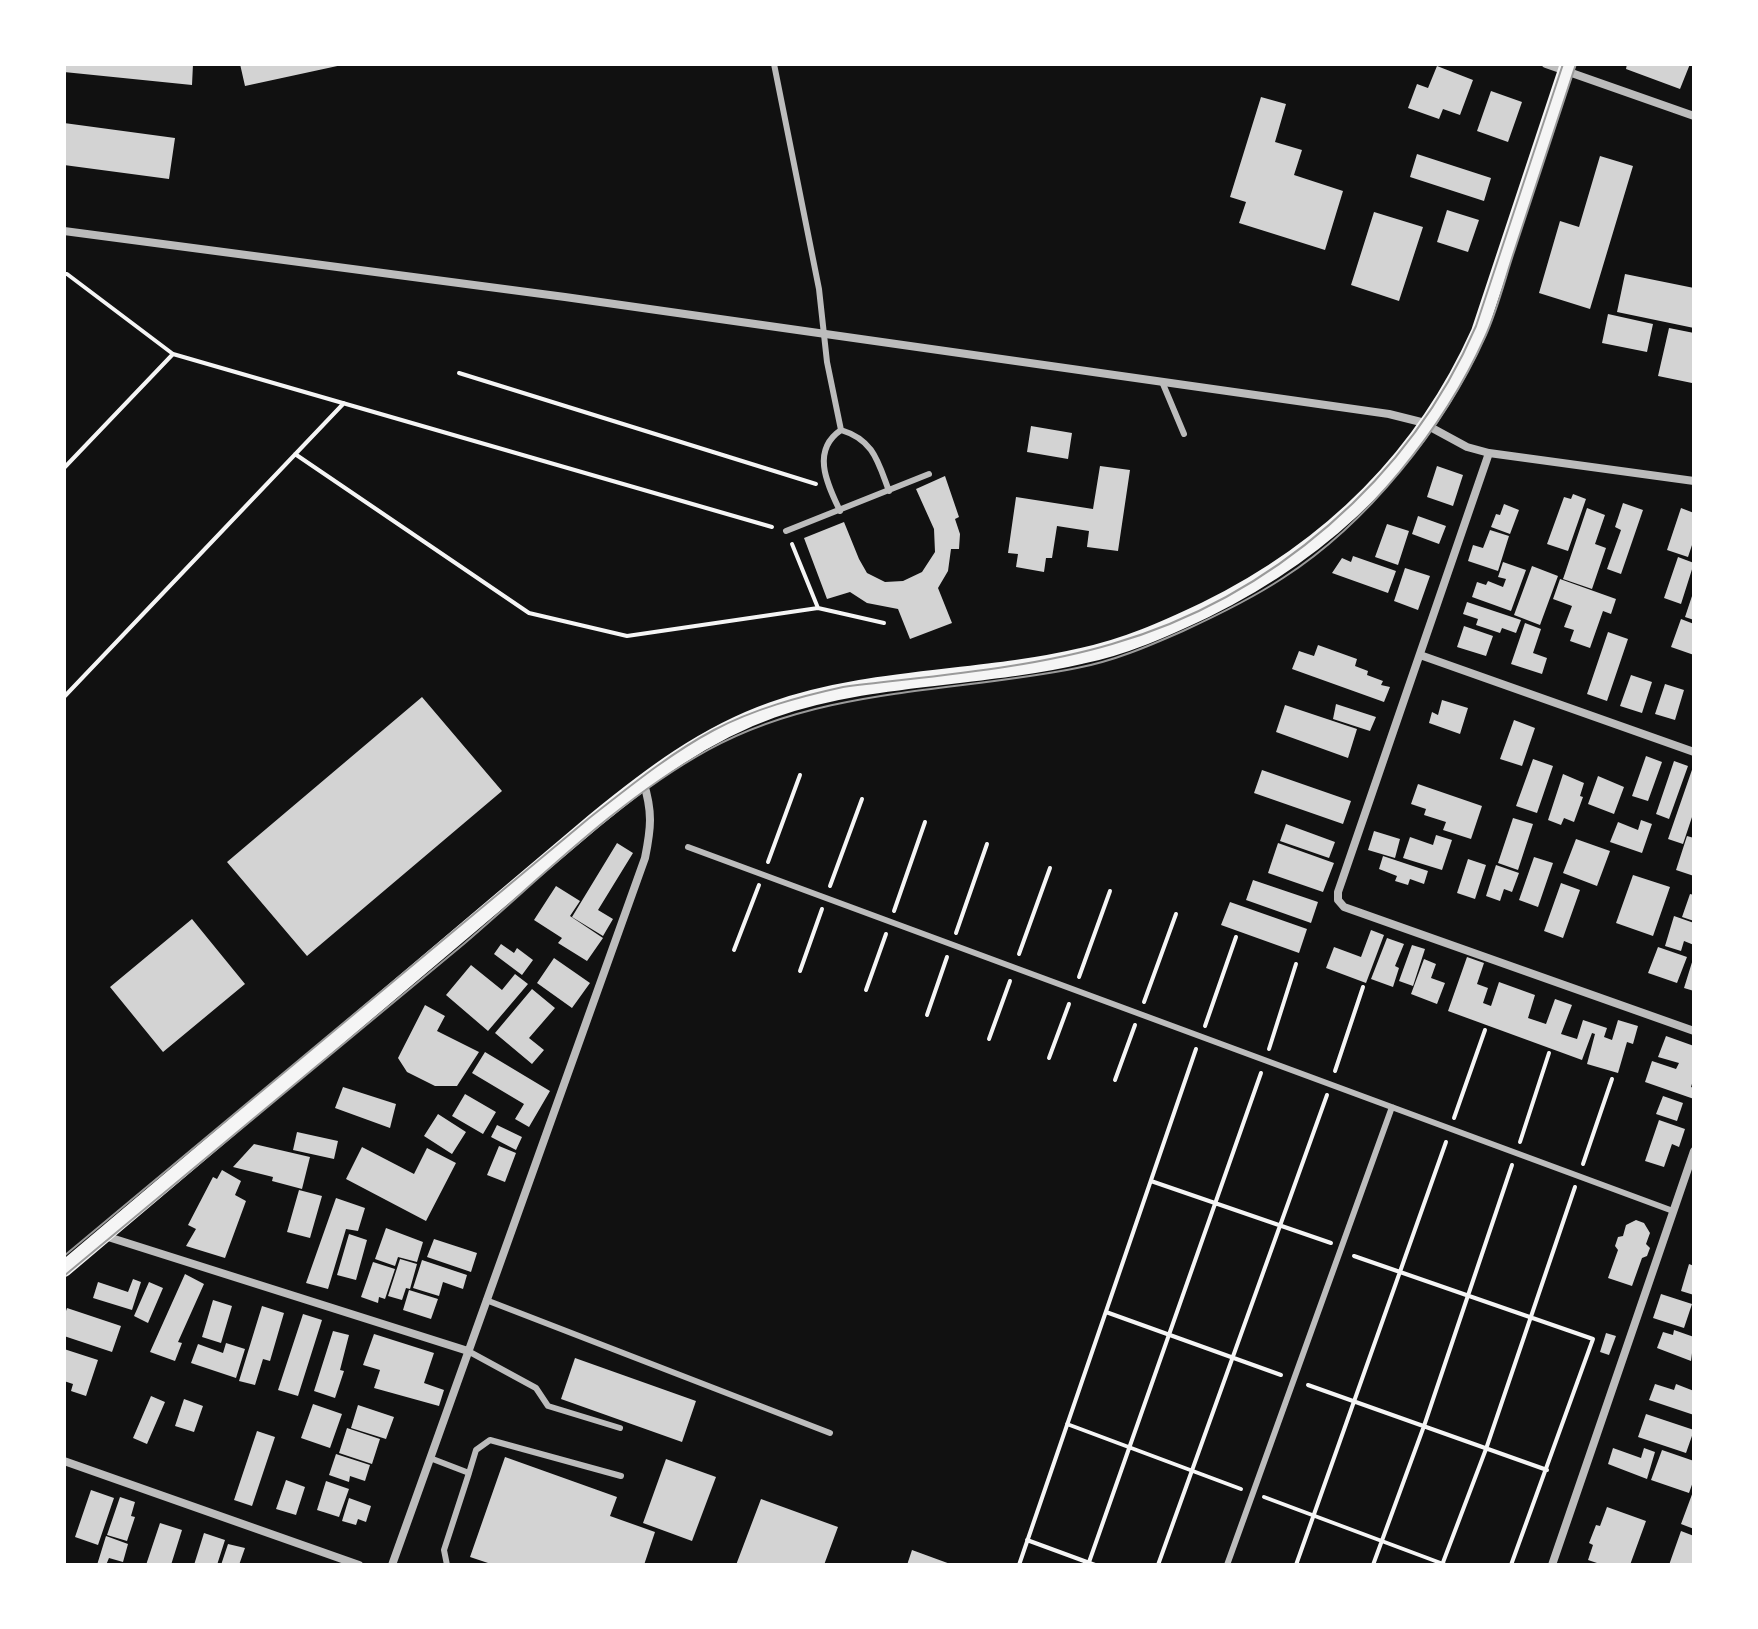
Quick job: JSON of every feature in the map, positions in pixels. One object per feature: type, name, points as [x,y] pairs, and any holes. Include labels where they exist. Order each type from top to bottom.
[{"type":"main road","points":[[64,1269],[643,781],[719,732],[798,702],[844,691],[1080,657],[1128,644],[1175,624],[1276,571],[1314,544],[1389,475],[1461,373],[1479,332],[1567,68]]},
{"type":"street","points":[[1546,64],[1567,68],[1694,116]]},
{"type":"street","points":[[64,231],[565,297],[1389,414],[1427,425],[1467,447],[1489,453],[1694,481]]},
{"type":"street","points":[[1489,453],[1338,892],[1338,900],[1344,907],[1694,1031]]},
{"type":"street","points":[[1420,655],[1694,752]]},
{"type":"street","points":[[392,1565],[645,858],[651,808],[643,781]]},
{"type":"street","points":[[1552,1565],[1694,1151]]},
{"type":"street","points":[[105,1235],[468,1351]]},
{"type":"street","points":[[64,1461],[359,1565]]},
{"type":"lane","points":[[774,64],[819,289],[823,335],[841,430]]},
{"type":"lane","points":[[1163,384],[1184,434]]},
{"type":"lane","points":[[840,511],[823,474],[823,456],[829,442],[841,430]]},
{"type":"lane","points":[[841,430],[863,439],[872,450],[889,491]]},
{"type":"lane","points":[[786,531],[929,474]]},
{"type":"lane","points":[[688,847],[1673,1211]]},
{"type":"lane","points":[[1227,1565],[1392,1107]]},
{"type":"lane","points":[[486,1300],[830,1433]]},
{"type":"lane","points":[[468,1351],[529,1383],[548,1406],[620,1428]]},
{"type":"lane","points":[[447,1565],[444,1550],[476,1450],[490,1440],[621,1476]]},
{"type":"lane","points":[[430,1458],[469,1473]]},
{"type":"path","points":[[64,274],[173,354],[786,531],[818,608]]},
{"type":"path","points":[[64,468],[173,354]]},
{"type":"path","points":[[459,373],[829,488]]},
{"type":"path","points":[[64,697],[344,403]]},
{"type":"path","points":[[295,454],[529,613],[627,636],[818,608],[884,623]]},
{"type":"path","points":[[1115,1080],[1176,914]]},
{"type":"path","points":[[1019,1565],[1236,937]]},
{"type":"path","points":[[1027,1540],[1091,1564],[1266,1060],[1296,964]]},
{"type":"path","points":[[1158,1565],[1281,1226],[1363,987]]},
{"type":"path","points":[[1296,1565],[1485,1030]]},
{"type":"path","points":[[1373,1565],[1424,1426],[1549,1053]]},
{"type":"path","points":[[1442,1565],[1486,1449],[1612,1079]]},
{"type":"path","points":[[1151,1181],[1339,1246],[1339,1251],[1593,1339],[1511,1565]]},
{"type":"path","points":[[1106,1312],[1547,1470]]},
{"type":"building","points":[[64,64],[193,64],[192,85],[64,72]]},
{"type":"building","points":[[240,64],[342,64],[342,65],[245,86]]},
{"type":"building","points":[[1627,64],[1690,64],[1680,89],[1626,69]]},
{"type":"building","points":[[1437,66],[1473,80],[1460,115],[1443,109],[1439,119],[1408,108],[1417,84],[1428,88]]},
{"type":"building","points":[[1491,91],[1522,102],[1508,142],[1477,131]]},
{"type":"building","points":[[1261,97],[1286,104],[1275,142],[1302,150],[1294,175],[1343,191],[1325,250],[1239,223],[1246,202],[1230,197]]},
{"type":"building","points":[[64,123],[175,138],[169,179],[64,165]]},
{"type":"building","points":[[1417,154],[1491,178],[1484,201],[1410,177]]},
{"type":"building","points":[[1600,156],[1633,166],[1590,309],[1539,293],[1560,221],[1579,227]]},
{"type":"building","points":[[1447,210],[1479,220],[1468,252],[1437,242]]},
{"type":"building","points":[[1374,212],[1423,227],[1399,301],[1351,285]]},
{"type":"building","points":[[1625,274],[1694,288],[1694,328],[1617,312]]},
{"type":"building","points":[[1608,314],[1653,324],[1647,352],[1602,343]]},
{"type":"building","points":[[1669,328],[1694,333],[1692,383],[1658,376]]},
{"type":"building","points":[[1031,426],[1072,433],[1068,459],[1027,452]]},
{"type":"building","points":[[1100,466],[1130,470],[1118,551],[1087,547],[1089,531],[1057,526],[1052,558],[1046,558],[1044,572],[1016,567],[1018,554],[1008,553],[1016,497],[1093,509]]},
{"type":"building","points":[[1437,466],[1463,475],[1453,506],[1427,497]]},
{"type":"building","points":[[945,476],[959,517],[955,519],[960,534],[959,549],[951,549],[948,571],[938,588],[952,623],[910,639],[898,609],[867,603],[850,592],[827,599],[804,538],[844,522],[867,573],[885,582],[903,581],[922,572],[935,552],[934,529],[916,489]]},
{"type":"building","points":[[1573,494],[1586,499],[1568,551],[1547,544],[1564,497],[1571,499]]},
{"type":"building","points":[[1623,503],[1643,510],[1621,574],[1607,569],[1621,530],[1615,527]]},
{"type":"building","points":[[1504,504],[1519,510],[1510,534],[1491,527]]},
{"type":"building","points":[[1587,508],[1605,515],[1595,544],[1606,548],[1592,589],[1563,579]]},
{"type":"building","points":[[1681,508],[1694,513],[1694,539],[1688,557],[1667,550]]},
{"type":"building","points":[[1418,516],[1446,526],[1439,544],[1412,534]]},
{"type":"building","points":[[1387,524],[1409,531],[1398,565],[1375,557]]},
{"type":"building","points":[[1490,530],[1509,536],[1498,571],[1468,561],[1473,545],[1483,548]]},
{"type":"building","points":[[1353,556],[1396,571],[1388,593],[1332,573],[1342,558],[1351,562]]},
{"type":"building","points":[[1678,557],[1694,563],[1681,604],[1664,598]]},
{"type":"building","points":[[1503,562],[1526,570],[1511,611],[1472,597],[1477,582],[1486,585],[1488,581],[1503,587],[1506,579],[1498,577]]},
{"type":"building","points":[[1532,566],[1558,576],[1540,625],[1514,615]]},
{"type":"building","points":[[1405,568],[1430,576],[1418,610],[1394,601]]},
{"type":"building","points":[[1560,579],[1616,599],[1611,614],[1603,611],[1590,648],[1570,641],[1574,630],[1564,627],[1572,606],[1553,599]]},
{"type":"building","points":[[1694,590],[1694,620],[1685,617]]},
{"type":"building","points":[[1467,602],[1521,620],[1516,633],[1502,628],[1500,633],[1476,625],[1478,619],[1463,614]]},
{"type":"building","points":[[1681,619],[1694,624],[1694,655],[1671,647]]},
{"type":"building","points":[[1525,623],[1541,629],[1533,653],[1547,658],[1542,674],[1511,664]]},
{"type":"building","points":[[1464,626],[1493,636],[1486,656],[1457,647]]},
{"type":"building","points":[[1608,632],[1628,639],[1607,701],[1587,694]]},
{"type":"building","points":[[1318,645],[1357,659],[1355,666],[1383,681],[1381,685],[1390,687],[1384,702],[1292,669],[1299,651],[1314,656]]},
{"type":"building","points":[[1631,675],[1652,682],[1642,713],[1620,706]]},
{"type":"building","points":[[1665,684],[1684,690],[1675,720],[1655,714]]},
{"type":"building","points":[[422,697],[502,791],[307,956],[227,862]]},
{"type":"building","points":[[1442,700],[1468,708],[1460,734],[1429,723],[1432,712],[1438,715]]},
{"type":"building","points":[[1336,704],[1376,717],[1370,731],[1333,719]]},
{"type":"building","points":[[1285,705],[1357,729],[1348,758],[1276,732]]},
{"type":"building","points":[[1514,720],[1535,728],[1522,766],[1500,759]]},
{"type":"building","points":[[1646,756],[1662,762],[1648,801],[1632,796]]},
{"type":"building","points":[[1533,759],[1553,766],[1537,813],[1516,806]]},
{"type":"building","points":[[1674,761],[1688,766],[1669,819],[1656,814]]},
{"type":"building","points":[[1694,764],[1694,811],[1683,844],[1668,839]]},
{"type":"building","points":[[1262,770],[1351,801],[1343,824],[1254,793]]},
{"type":"building","points":[[1563,774],[1584,783],[1580,796],[1583,797],[1574,822],[1564,818],[1561,825],[1548,820]]},
{"type":"building","points":[[1598,776],[1624,787],[1614,814],[1588,804]]},
{"type":"building","points":[[1418,784],[1482,806],[1471,839],[1443,830],[1446,822],[1424,815],[1426,809],[1411,804]]},
{"type":"building","points":[[1513,818],[1533,824],[1518,870],[1498,863]]},
{"type":"building","points":[[1641,820],[1652,824],[1642,853],[1610,842],[1618,822],[1638,830]]},
{"type":"building","points":[[1286,824],[1335,842],[1329,858],[1280,841]]},
{"type":"building","points":[[1374,831],[1400,839],[1395,858],[1368,850]]},
{"type":"building","points":[[1436,835],[1452,840],[1442,870],[1403,858],[1410,837],[1433,845]]},
{"type":"building","points":[[1687,836],[1694,838],[1694,876],[1676,870]]},
{"type":"building","points":[[1576,839],[1610,851],[1597,886],[1563,873]]},
{"type":"building","points":[[617,843],[633,853],[598,910],[613,919],[603,936],[572,917]]},
{"type":"building","points":[[1278,843],[1334,863],[1323,892],[1268,873]]},
{"type":"building","points":[[1383,856],[1428,871],[1424,884],[1410,879],[1408,885],[1395,881],[1397,876],[1379,869]]},
{"type":"building","points":[[1534,857],[1553,863],[1538,907],[1519,900]]},
{"type":"building","points":[[1468,859],[1486,865],[1475,899],[1457,893]]},
{"type":"building","points":[[1496,865],[1519,873],[1512,892],[1504,889],[1500,901],[1486,896]]},
{"type":"building","points":[[1633,875],[1670,887],[1653,936],[1616,923]]},
{"type":"building","points":[[1253,880],[1318,902],[1311,923],[1246,900]]},
{"type":"building","points":[[1561,883],[1580,890],[1563,938],[1544,931]]},
{"type":"building","points":[[556,886],[580,901],[570,916],[603,938],[587,961],[558,943],[562,938],[534,920]]},
{"type":"building","points":[[1690,894],[1694,895],[1694,921],[1682,917]]},
{"type":"building","points":[[1230,902],[1307,929],[1299,953],[1221,925]]},
{"type":"building","points":[[1674,916],[1694,923],[1694,945],[1684,941],[1681,951],[1665,946]]},
{"type":"building","points":[[192,919],[245,984],[163,1052],[110,987]]},
{"type":"building","points":[[1371,930],[1384,935],[1366,983],[1326,968],[1334,947],[1361,957]]},
{"type":"building","points":[[1387,938],[1404,944],[1395,966],[1399,968],[1393,987],[1371,979]]},
{"type":"building","points":[[501,944],[514,953],[517,948],[533,960],[522,975],[494,954]]},
{"type":"building","points":[[1412,945],[1425,949],[1413,986],[1399,981]]},
{"type":"building","points":[[1658,947],[1687,957],[1677,983],[1648,973]]},
{"type":"building","points":[[1467,957],[1484,963],[1477,984],[1488,988],[1483,1003],[1491,1006],[1499,982],[1535,995],[1528,1018],[1546,1024],[1555,999],[1572,1005],[1561,1034],[1577,1039],[1583,1020],[1607,1028],[1604,1037],[1612,1040],[1618,1020],[1638,1026],[1633,1044],[1627,1042],[1618,1073],[1587,1064],[1595,1034],[1592,1033],[1582,1060],[1448,1011]]},
{"type":"building","points":[[554,958],[590,983],[572,1008],[537,983]]},
{"type":"building","points":[[1424,959],[1436,964],[1431,978],[1445,983],[1437,1004],[1411,994]]},
{"type":"building","points":[[1694,959],[1694,991],[1684,988]]},
{"type":"building","points":[[471,965],[502,990],[515,974],[528,984],[488,1031],[446,995]]},
{"type":"building","points":[[532,989],[555,1008],[529,1038],[544,1050],[532,1064],[495,1033]]},
{"type":"building","points":[[425,1005],[445,1016],[437,1031],[479,1052],[457,1086],[435,1086],[407,1072],[398,1058]]},
{"type":"building","points":[[1666,1036],[1694,1046],[1691,1087],[1694,1088],[1694,1099],[1645,1082],[1652,1061],[1676,1069],[1679,1063],[1658,1057]]},
{"type":"building","points":[[485,1052],[550,1091],[529,1127],[515,1119],[524,1104],[472,1073]]},
{"type":"building","points":[[343,1087],[396,1104],[390,1128],[335,1108]]},
{"type":"building","points":[[465,1094],[496,1112],[483,1134],[452,1116]]},
{"type":"building","points":[[1663,1096],[1683,1103],[1677,1121],[1656,1114]]},
{"type":"building","points":[[438,1114],[466,1132],[452,1154],[424,1136]]},
{"type":"building","points":[[1659,1120],[1685,1129],[1679,1147],[1672,1144],[1664,1167],[1645,1161]]},
{"type":"building","points":[[497,1125],[522,1137],[516,1150],[491,1137]]},
{"type":"building","points":[[297,1132],[338,1141],[334,1159],[293,1150]]},
{"type":"building","points":[[254,1144],[310,1157],[302,1189],[272,1181],[273,1177],[233,1167]]},
{"type":"building","points":[[499,1146],[516,1153],[505,1182],[487,1175]]},
{"type":"building","points":[[362,1147],[414,1174],[427,1148],[456,1163],[426,1221],[346,1179]]},
{"type":"building","points":[[222,1170],[241,1181],[235,1195],[246,1201],[225,1258],[186,1246],[196,1229],[188,1225],[213,1177],[217,1179]]},
{"type":"building","points":[[299,1190],[322,1196],[310,1238],[287,1232]]},
{"type":"building","points":[[336,1198],[365,1208],[358,1231],[346,1229],[328,1289],[306,1283]]},
{"type":"building","points":[[1636,1220],[1644,1223],[1650,1233],[1646,1244],[1650,1248],[1647,1256],[1642,1258],[1632,1286],[1608,1278],[1618,1250],[1615,1246],[1618,1237],[1623,1236],[1626,1225]]},
{"type":"building","points":[[386,1228],[423,1242],[417,1262],[398,1257],[395,1266],[375,1259]]},
{"type":"building","points":[[349,1234],[367,1240],[356,1280],[337,1275]]},
{"type":"building","points":[[434,1239],[477,1253],[471,1272],[427,1257]]},
{"type":"building","points":[[400,1259],[417,1264],[410,1289],[406,1288],[402,1300],[388,1296]]},
{"type":"building","points":[[422,1260],[467,1275],[463,1289],[443,1282],[439,1296],[413,1288]]},
{"type":"building","points":[[373,1262],[395,1269],[385,1299],[379,1297],[378,1303],[361,1297]]},
{"type":"building","points":[[1689,1264],[1694,1266],[1694,1295],[1681,1291]]},
{"type":"building","points":[[185,1274],[204,1284],[178,1342],[182,1343],[175,1361],[150,1352]]},
{"type":"building","points":[[133,1279],[141,1282],[132,1310],[93,1298],[98,1282],[128,1292]]},
{"type":"building","points":[[149,1282],[163,1288],[148,1323],[134,1316]]},
{"type":"building","points":[[409,1290],[438,1299],[431,1319],[403,1310]]},
{"type":"building","points":[[1661,1294],[1692,1304],[1684,1328],[1653,1318]]},
{"type":"building","points":[[213,1300],[232,1306],[221,1343],[202,1337]]},
{"type":"building","points":[[262,1306],[284,1313],[270,1361],[263,1359],[255,1385],[239,1381]]},
{"type":"building","points":[[67,1308],[121,1326],[112,1352],[64,1336]]},
{"type":"building","points":[[303,1314],[322,1320],[298,1396],[278,1390]]},
{"type":"building","points":[[1674,1330],[1694,1337],[1691,1361],[1657,1348],[1663,1332],[1673,1335]]},
{"type":"building","points":[[333,1331],[349,1335],[340,1370],[344,1371],[335,1398],[314,1391]]},
{"type":"building","points":[[1606,1333],[1616,1336],[1609,1355],[1600,1352]]},
{"type":"building","points":[[374,1334],[434,1353],[424,1383],[444,1390],[439,1406],[374,1388],[380,1370],[363,1365]]},
{"type":"building","points":[[226,1343],[245,1349],[236,1378],[191,1363],[198,1344],[223,1353]]},
{"type":"building","points":[[64,1349],[98,1360],[86,1396],[71,1391],[73,1384],[64,1381]]},
{"type":"building","points":[[575,1358],[696,1401],[682,1442],[561,1399]]},
{"type":"building","points":[[1655,1384],[1674,1390],[1676,1384],[1694,1391],[1694,1415],[1649,1400]]},
{"type":"building","points":[[151,1396],[165,1402],[147,1444],[133,1438]]},
{"type":"building","points":[[184,1399],[203,1406],[194,1432],[175,1426]]},
{"type":"building","points":[[313,1404],[342,1414],[330,1448],[301,1438]]},
{"type":"building","points":[[358,1405],[394,1417],[386,1439],[351,1428]]},
{"type":"building","points":[[1646,1414],[1694,1430],[1686,1453],[1638,1437]]},
{"type":"building","points":[[347,1428],[380,1439],[372,1464],[339,1453]]},
{"type":"building","points":[[257,1431],[275,1437],[252,1506],[234,1500]]},
{"type":"building","points":[[1613,1448],[1641,1458],[1644,1448],[1655,1452],[1647,1479],[1608,1464]]},
{"type":"building","points":[[1662,1450],[1694,1461],[1694,1479],[1689,1493],[1651,1480]]},
{"type":"building","points":[[336,1454],[370,1465],[365,1481],[350,1476],[349,1482],[329,1475]]},
{"type":"building","points":[[505,1457],[617,1497],[610,1516],[655,1532],[644,1565],[494,1565],[470,1557]]},
{"type":"building","points":[[666,1459],[716,1477],[692,1541],[643,1523]]},
{"type":"building","points":[[286,1480],[305,1487],[296,1515],[276,1509]]},
{"type":"building","points":[[326,1481],[349,1489],[339,1517],[317,1510]]},
{"type":"building","points":[[1694,1489],[1694,1529],[1681,1524]]},
{"type":"building","points":[[91,1490],[114,1498],[98,1545],[75,1537]]},
{"type":"building","points":[[120,1497],[135,1502],[131,1516],[135,1517],[127,1541],[107,1535]]},
{"type":"building","points":[[349,1498],[371,1506],[366,1522],[358,1519],[356,1525],[342,1521]]},
{"type":"building","points":[[761,1499],[838,1527],[824,1565],[736,1565]]},
{"type":"building","points":[[1607,1507],[1646,1521],[1630,1565],[1603,1565],[1588,1560],[1593,1545],[1589,1543]]},
{"type":"building","points":[[160,1523],[182,1530],[171,1565],[146,1565]]},
{"type":"building","points":[[1681,1531],[1694,1536],[1692,1565],[1669,1565]]},
{"type":"building","points":[[204,1533],[225,1540],[217,1565],[194,1565]]},
{"type":"building","points":[[106,1536],[128,1544],[123,1562],[109,1558],[106,1565],[97,1565]]},
{"type":"building","points":[[228,1544],[245,1548],[239,1565],[221,1565]]},
{"type":"building","points":[[912,1550],[953,1565],[907,1565]]},
{"type":"tram line","points":[[64,1256],[588,819],[697,739],[761,710],[843,687],[1013,666],[1112,644],[1171,623],[1227,596],[1280,564],[1329,525],[1374,482],[1414,434],[1448,382],[1476,326],[1563,64]]},
{"type":"tram line","points":[[64,1276],[459,948],[610,817],[674,770],[708,750],[752,729],[842,703],[1030,676],[1118,657],[1170,637],[1234,606],[1271,586],[1314,556],[1373,502],[1400,471],[1425,439],[1468,371],[1494,316],[1576,64]]}]
